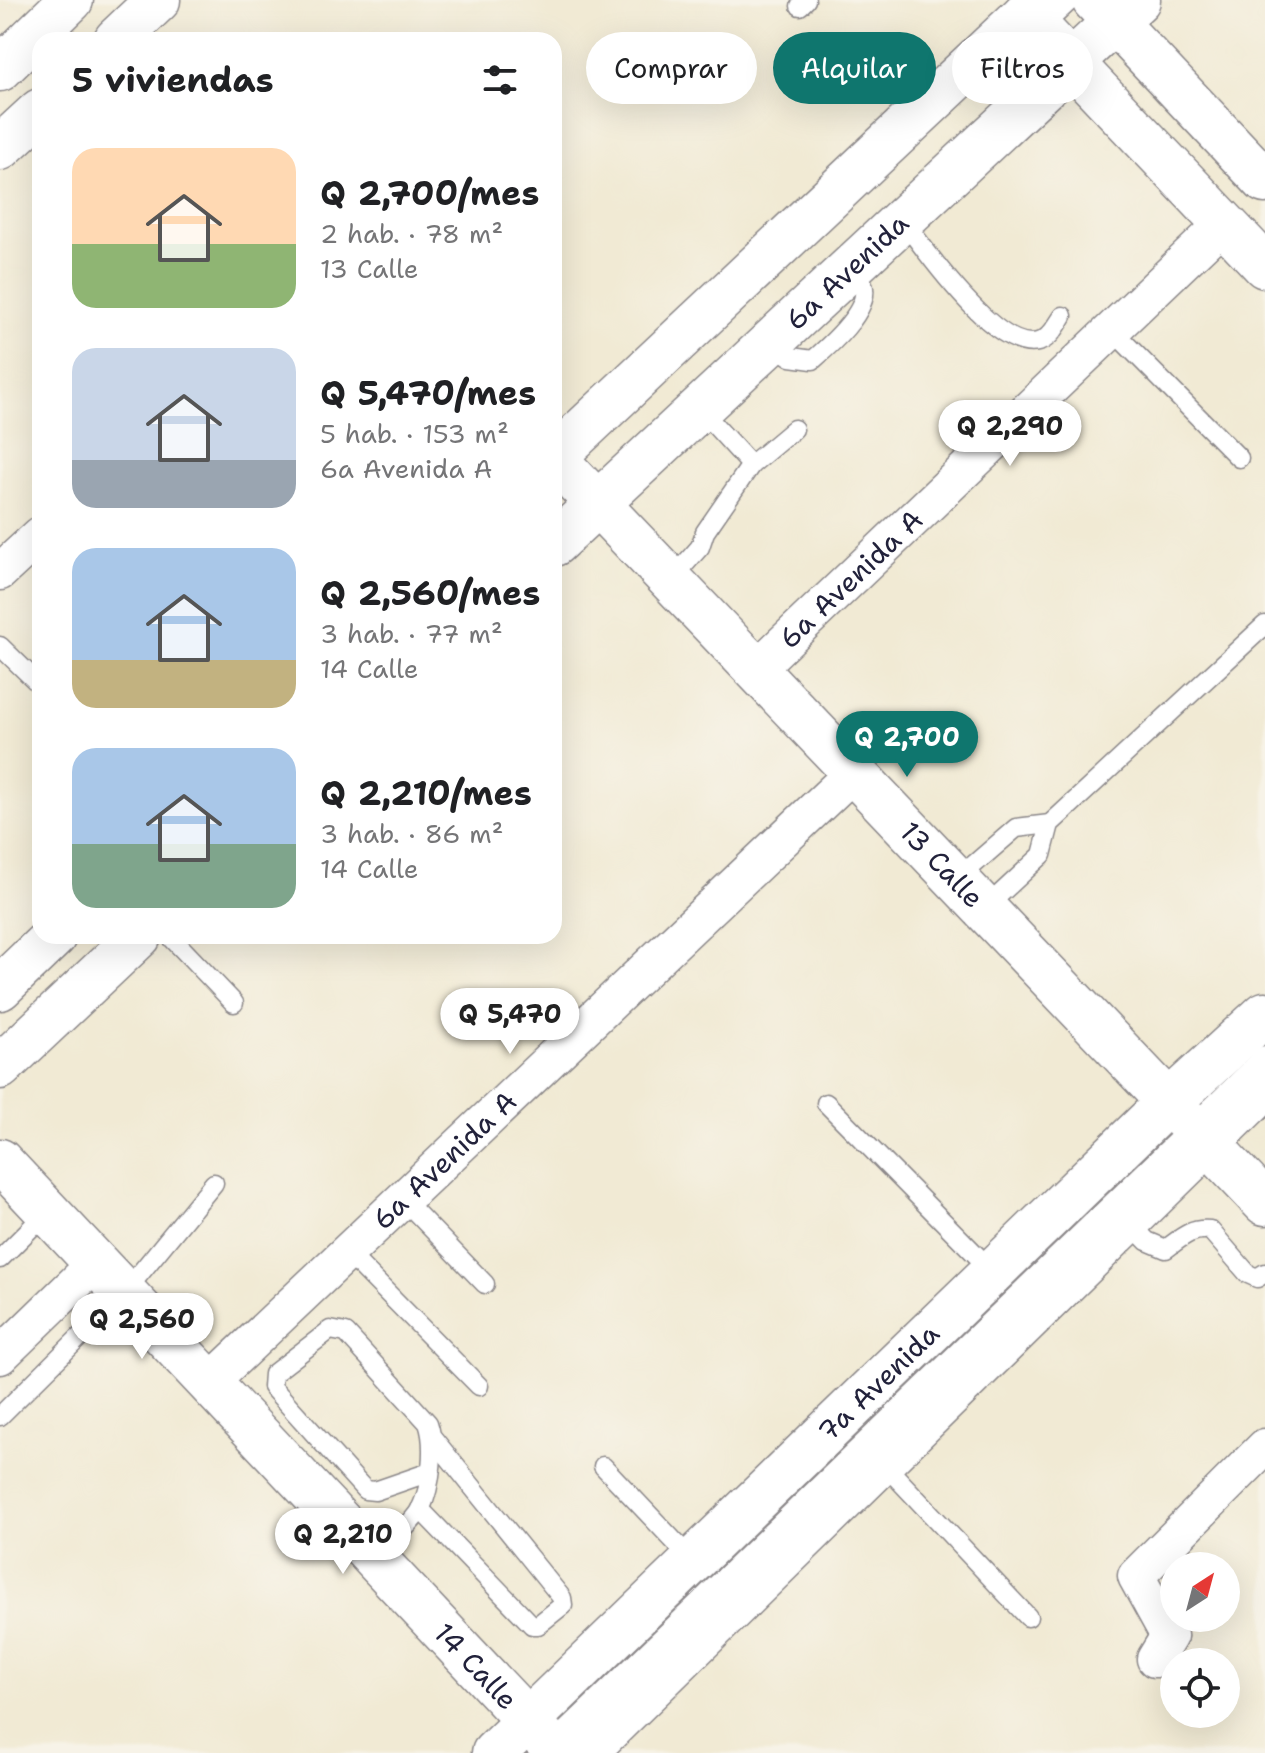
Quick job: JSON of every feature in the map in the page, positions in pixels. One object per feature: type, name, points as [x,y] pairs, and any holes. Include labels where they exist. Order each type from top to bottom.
[{"type":"main road","points":[[38,32],[71,0]]},
{"type":"main road","points":[[1115,7],[1265,181]]},
{"type":"main road","name":"6a Avenida","points":[[1093,34],[1115,7]]},
{"type":"main road","points":[[1036,14],[1049,32]]},
{"type":"main road","name":"6a Avenida","points":[[562,503],[568,473],[1036,14]]},
{"type":"main road","points":[[0,69],[32,38]]},
{"type":"main road","points":[[1093,85],[1265,266]]},
{"type":"main road","name":"6a Avenida","points":[[568,473],[699,408],[1026,104]]},
{"type":"main road","points":[[0,148],[32,118]]},
{"type":"main road","name":"13 Calle","points":[[568,473],[1265,1203]]},
{"type":"main road","points":[[0,988],[46,944]]},
{"type":"main road","points":[[0,1067],[131,944]]},
{"type":"main road","name":"7a Avenida","points":[[494,1753],[552,1745],[882,1462],[1128,1221],[1189,1123],[1265,1014]]},
{"type":"main road","name":"7a Avenida","points":[[552,1745],[693,1561],[993,1272],[1189,1123],[1265,1087]]},
{"type":"main road","name":"14 Calle","points":[[0,1161],[552,1745]]},
{"type":"street","name":"6a Avenida A","points":[[755,670],[1224,223]]},
{"type":"street","points":[[0,572],[32,542]]},
{"type":"street","name":"6a Avenida A","points":[[209,1383],[854,772]]},
{"type":"street","points":[[0,1356],[110,1278]]},
{"type":"street","points":[[1155,1659],[1169,1636],[1136,1576],[1265,1447]]},
{"type":"lane","points":[[902,219],[948,280],[979,313],[1003,332],[1029,344],[1043,340],[1063,316]]},
{"type":"lane","points":[[1112,330],[1239,458]]},
{"type":"lane","points":[[699,408],[751,465]]},
{"type":"lane","points":[[670,581],[700,547],[705,532],[751,465],[794,429]]},
{"type":"lane","points":[[970,895],[1042,855],[1050,824],[1265,625]]},
{"type":"lane","points":[[0,646],[32,677]]},
{"type":"lane","points":[[970,895],[1016,828],[1050,824]]},
{"type":"lane","points":[[0,1008],[68,944]]},
{"type":"lane","points":[[178,944],[234,1003]]},
{"type":"lane","points":[[552,1745],[1189,1123],[1265,1055]]},
{"type":"lane","points":[[826,1103],[993,1272]]},
{"type":"lane","points":[[0,1416],[110,1278],[214,1183]]},
{"type":"lane","points":[[403,1199],[485,1284]]},
{"type":"lane","points":[[0,1259],[48,1211]]},
{"type":"lane","points":[[1128,1221],[1147,1241],[1166,1249],[1187,1233],[1197,1229],[1210,1230],[1248,1274],[1257,1278],[1265,1273]]},
{"type":"lane","points":[[347,1252],[479,1386]]},
{"type":"lane","points":[[420,1509],[532,1625],[538,1625],[563,1605],[562,1598],[433,1438],[428,1423],[346,1333],[330,1330],[273,1374],[272,1387],[365,1490],[375,1491],[430,1472]]},
{"type":"lane","points":[[374,1559],[420,1509],[430,1472],[433,1438]]},
{"type":"lane","points":[[882,1462],[1028,1617]]},
{"type":"lane","points":[[603,1466],[693,1561]]}]
